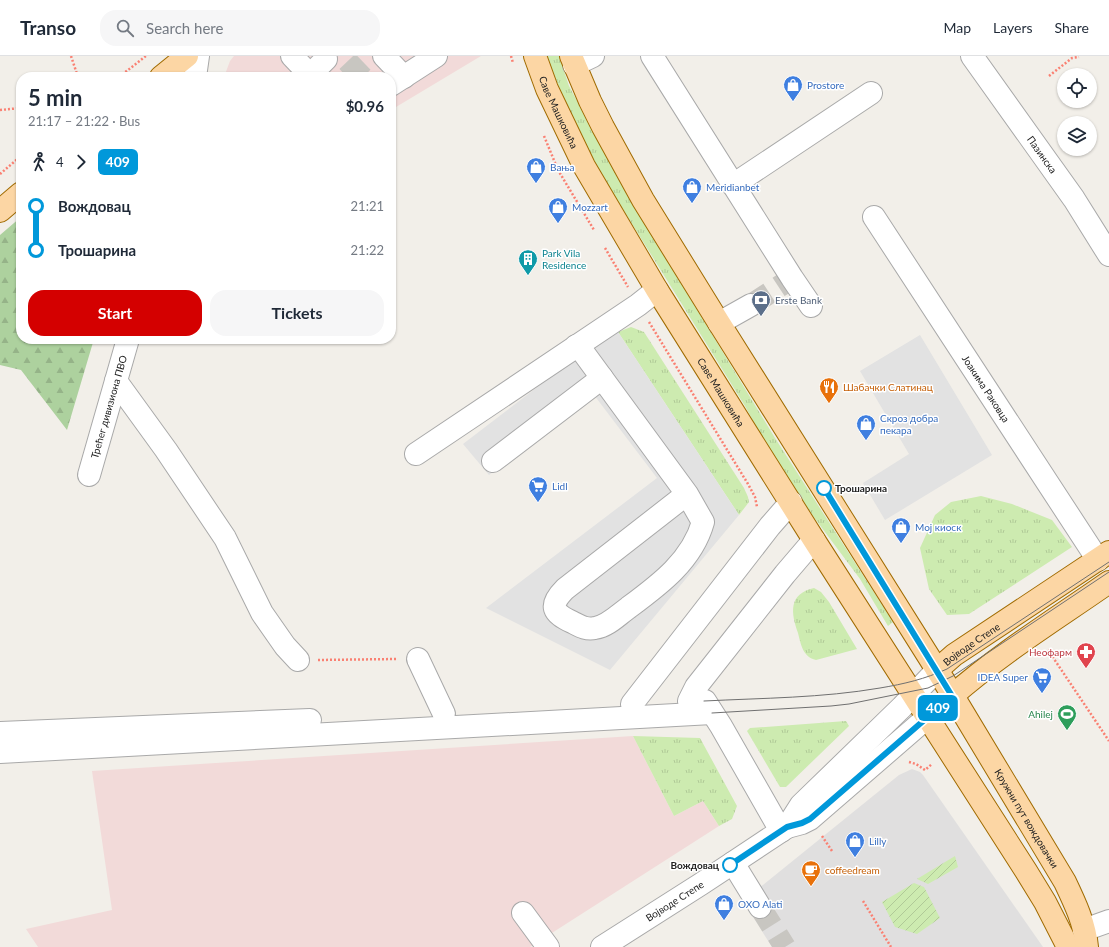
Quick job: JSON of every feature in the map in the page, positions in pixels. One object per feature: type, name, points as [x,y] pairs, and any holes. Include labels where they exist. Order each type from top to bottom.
[{"type":"main road","points":[[167,72],[187,56]]},
{"type":"main road","name":"Саве Машковића","points":[[535,56],[547,89],[584,166],[657,290],[814,540],[928,717]]},
{"type":"main road","points":[[579,59],[590,101],[624,166],[719,323],[952,696]]},
{"type":"main road","points":[[0,211],[16,197]]},
{"type":"main road","name":"Војводе Степе","points":[[937,670],[954,655],[1103,556]]},
{"type":"main road","name":"Војводе Степе","points":[[952,696],[1014,647],[1109,582]]},
{"type":"main road","name":"Кружни пут вождовачки","points":[[952,696],[1065,882],[1075,903],[1086,938]]},
{"type":"main road","points":[[928,717],[1039,892],[1068,947]]},
{"type":"street","points":[[196,72],[198,56]]},
{"type":"street","points":[[292,56],[307,72]]},
{"type":"street","points":[[373,56],[388,72]]},
{"type":"street","points":[[397,81],[436,56]]},
{"type":"street","points":[[652,56],[733,185],[788,281],[811,306]]},
{"type":"street","name":"Пазинска","points":[[976,57],[1074,199],[1109,255]]},
{"type":"street","points":[[315,72],[326,59]]},
{"type":"street","points":[[733,185],[871,94]]},
{"type":"street","name":"Јоакима Раковца","points":[[874,217],[1103,556]]},
{"type":"street","points":[[416,454],[638,305],[657,290]]},
{"type":"street","points":[[719,323],[751,305]]},
{"type":"street","name":"Трећег дивизиона ПВО","points":[[89,475],[127,344]]},
{"type":"street","points":[[576,346],[583,352],[687,494],[703,522],[693,544],[673,573],[608,623],[602,626],[586,629],[559,616],[555,610],[555,603],[557,597],[561,593],[687,494]]},
{"type":"street","points":[[493,461],[602,378]]},
{"type":"street","points":[[116,382],[166,450],[225,538],[262,613],[285,646],[298,660]]},
{"type":"street","points":[[632,704],[770,526],[791,502]]},
{"type":"street","points":[[700,700],[785,574],[814,540]]},
{"type":"street","points":[[418,659],[444,714]]},
{"type":"street","name":"Војводе Степе","points":[[784,829],[801,805],[937,670]]},
{"type":"street","name":"Војводе Степе","points":[[602,947],[784,829],[810,819],[952,696]]},
{"type":"street","points":[[0,733],[444,714],[700,700]]},
{"type":"street","points":[[0,752],[700,700]]},
{"type":"street","points":[[700,700],[784,829]]},
{"type":"street","points":[[733,863],[760,907]]},
{"type":"street","points":[[523,913],[548,947]]},
{"type":"street","points":[[1086,938],[1109,921]]},
{"type":"path","points":[[71,56],[76,72]]},
{"type":"path","points":[[125,72],[146,56]]},
{"type":"path","points":[[1049,76],[1072,58],[1079,57]]},
{"type":"path","points":[[0,110],[16,108]]},
{"type":"path","points":[[0,174],[16,160]]},
{"type":"path","points":[[1048,650],[1109,741]]},
{"type":"path","points":[[298,660],[418,659]]},
{"type":"path","points":[[863,901],[891,947]]},
{"type":"shaded area","points":[[234,56],[481,56],[396,107],[396,72],[226,72],[230,61]]},
{"type":"shaded area","points":[[618,332],[739,515],[610,670],[486,608],[657,478],[594,395],[489,475],[463,444],[583,352]]},
{"type":"shaded area","points":[[920,335],[992,455],[885,520],[863,483],[909,454],[860,371]]},
{"type":"shaded area","points":[[633,736],[674,816],[703,801],[719,826],[530,947],[38,947],[26,929],[112,910],[92,771]]},
{"type":"shaded area","points":[[912,769],[923,775],[1043,947],[772,947],[743,901],[899,775]]},
{"type":"green space","points":[[546,56],[559,56],[569,86],[628,196],[775,438],[893,622],[888,626],[860,579],[813,516],[768,448],[745,406],[598,169],[564,99]]},
{"type":"green space","points":[[16,221],[16,344],[93,344],[67,430],[21,370],[0,365],[0,235]]},
{"type":"green space","points":[[631,327],[644,332],[744,488],[749,502],[739,515],[618,332]]},
{"type":"green space","points":[[981,496],[1012,504],[1052,520],[1072,547],[969,614],[947,615],[929,589],[920,548],[935,515],[951,502]]},
{"type":"green space","points":[[814,588],[821,592],[829,602],[857,649],[816,660],[805,653],[793,612],[796,600],[800,595]]},
{"type":"green space","points":[[846,721],[849,726],[786,787],[780,787],[747,731],[750,728]]},
{"type":"green space","points":[[633,736],[700,738],[737,806],[732,819],[719,826],[703,801],[674,816]]},
{"type":"green space","points":[[955,856],[958,867],[928,884],[917,879]]},
{"type":"green space","points":[[914,883],[924,887],[940,918],[917,934],[895,927],[882,902]]},
{"type":"tunnel","points":[[352,72],[368,57]]},
{"type":"tunnel","points":[[751,305],[783,284]]},
{"type":"tunnel","points":[[760,907],[785,947]]},
{"type":"tram line","points":[[704,701],[836,694],[889,686],[931,676],[947,669],[1109,562]]},
{"type":"tram line","points":[[712,713],[849,704],[928,688],[953,676],[1109,572]]},
{"type":"bus line","name":"409","points":[[730,865],[787,827],[810,819],[952,696],[824,488]]},
{"type":"place","name":"Prostore","points":[[793,102]]},
{"type":"place","name":"Вања","points":[[536,184]]},
{"type":"place","name":"Meridianbet","points":[[692,204]]},
{"type":"place","name":"Mozzart","points":[[558,224]]},
{"type":"place","name":"Park Vila Residence","points":[[528,276]]},
{"type":"place","name":"Erste Bank","points":[[761,317]]},
{"type":"place","name":"Шабачки Слатинац","points":[[829,404]]},
{"type":"place","name":"Скроз добра пекара","points":[[866,441]]},
{"type":"place","name":"Трошарина","points":[[824,488]]},
{"type":"place","name":"Lidl","points":[[538,503]]},
{"type":"place","name":"Мој киоск","points":[[901,544]]},
{"type":"place","name":"Неофарм","points":[[1086,669]]},
{"type":"place","name":"IDEA Super","points":[[1042,694]]},
{"type":"place","name":"Ahilej","points":[[1067,731]]},
{"type":"place","name":"Lilly","points":[[855,858]]},
{"type":"place","name":"Вождовац","points":[[730,865]]},
{"type":"place","name":"coffeedream","points":[[811,887]]},
{"type":"place","name":"OXO Alati","points":[[724,921]]}]
